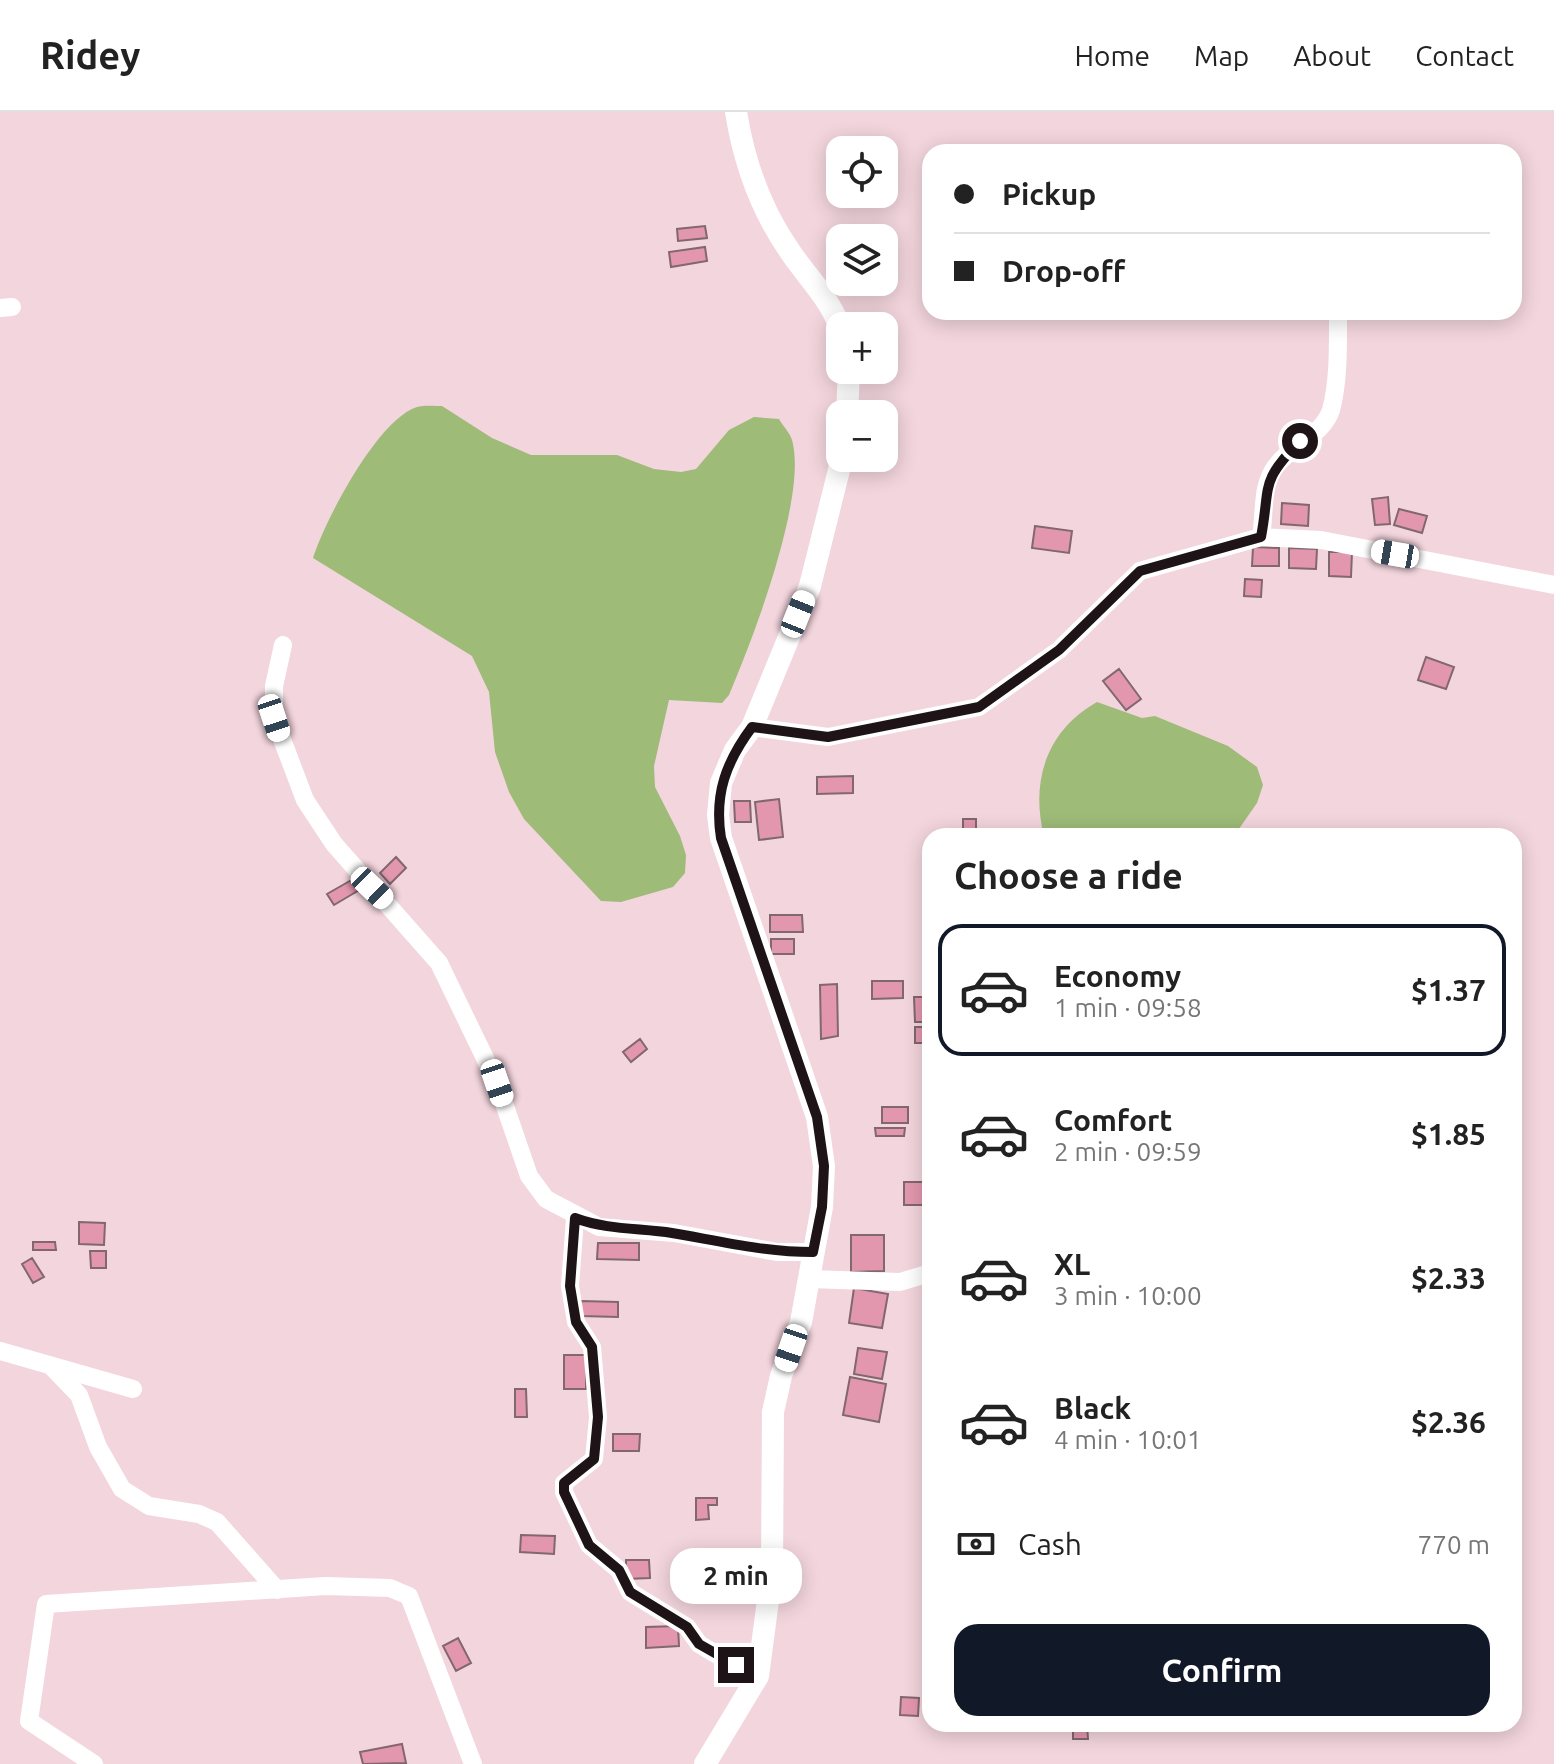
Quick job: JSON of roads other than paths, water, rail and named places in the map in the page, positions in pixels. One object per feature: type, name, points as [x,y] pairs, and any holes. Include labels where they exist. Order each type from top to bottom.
[{"type":"street","points":[[736,112],[749,177],[787,249],[835,312]]},
{"type":"street","points":[[1261,537],[1267,483],[1275,467],[1300,441],[1315,434],[1330,412],[1337,320]]},
{"type":"street","points":[[705,1764],[758,1676],[767,1633],[772,1570],[773,1412],[781,1376],[801,1322],[822,1207],[824,1166],[817,1117],[728,859],[718,815],[721,783],[735,750],[752,727],[810,586],[838,472]]},
{"type":"street","points":[[752,727],[828,737],[979,707],[1059,650],[1140,571],[1261,537],[1321,540],[1554,585]]},
{"type":"street","points":[[283,645],[274,686],[274,718],[305,800],[334,844],[439,963],[497,1083],[529,1176],[546,1199],[575,1218],[599,1227],[663,1232],[777,1252],[813,1252]]},
{"type":"street","points":[[575,1218],[570,1286],[576,1322],[592,1347],[598,1417],[594,1459],[572,1473],[564,1483],[564,1492],[589,1545],[619,1570],[630,1592],[687,1627],[699,1644],[758,1676]]},
{"type":"street","points":[[809,1279],[900,1282],[922,1275]]},
{"type":"street","points":[[0,1351],[133,1389]]},
{"type":"street","points":[[52,1367],[79,1395],[98,1447],[122,1489],[149,1506],[199,1514],[217,1522],[277,1590]]},
{"type":"street","points":[[94,1764],[29,1721],[46,1604],[326,1586],[390,1588],[409,1596],[473,1764]]}]
